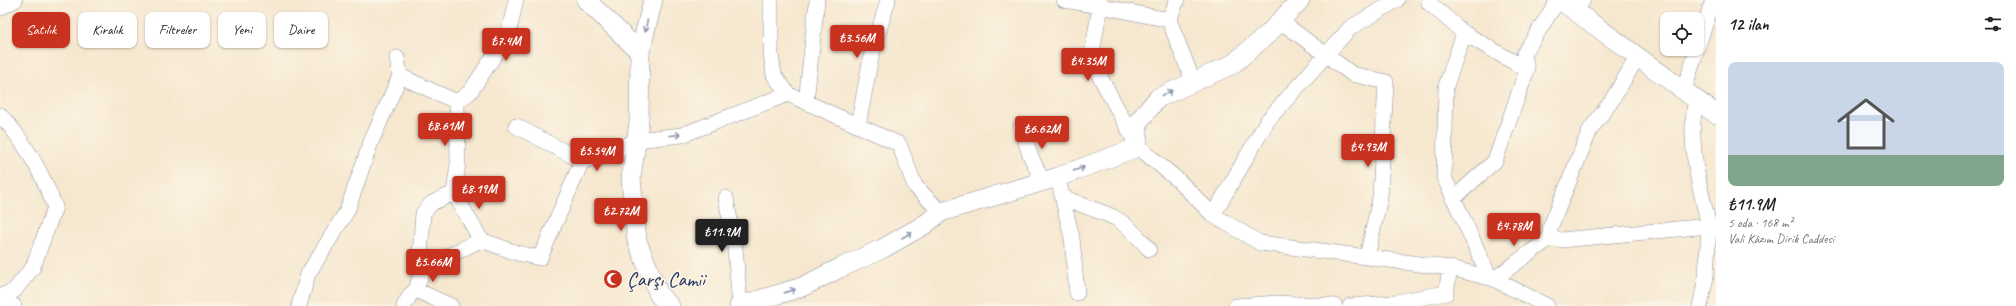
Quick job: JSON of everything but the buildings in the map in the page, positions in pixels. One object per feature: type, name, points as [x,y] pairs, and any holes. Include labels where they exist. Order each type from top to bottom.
[{"type":"main road","points":[[586,0],[640,52]]},
{"type":"main road","points":[[653,0],[640,52],[639,122],[631,178],[637,241],[659,295],[670,306]]},
{"type":"main road","points":[[740,306],[802,287],[882,249],[924,225],[941,212],[1051,179],[1138,147],[1138,122],[1158,98],[1233,64],[1269,34],[1300,0]]},
{"type":"main road","points":[[1559,0],[1580,6],[1638,56],[1716,114]]},
{"type":"street","points":[[0,8],[15,0]]},
{"type":"street","points":[[457,102],[470,92],[508,35],[516,0]]},
{"type":"street","points":[[771,0],[771,54],[774,75],[788,94],[899,144],[915,186],[941,212]]},
{"type":"street","points":[[806,102],[817,0]]},
{"type":"street","points":[[858,126],[871,57],[888,0]]},
{"type":"street","points":[[1064,0],[1100,3],[1169,20]]},
{"type":"street","points":[[1177,0],[1169,20],[1193,81]]},
{"type":"street","points":[[1213,215],[1268,120],[1350,28],[1398,0]]},
{"type":"street","points":[[1453,199],[1495,161],[1527,70],[1524,54],[1559,0]]},
{"type":"street","points":[[1704,28],[1713,0]]},
{"type":"street","points":[[1100,3],[1092,60],[1138,147],[1178,180],[1213,215],[1260,243],[1450,268],[1492,278],[1546,306]]},
{"type":"street","points":[[1429,3],[1464,33],[1527,70]]},
{"type":"street","points":[[1280,21],[1352,74],[1386,82],[1380,198],[1367,257]]},
{"type":"street","points":[[1464,33],[1446,86],[1444,177],[1453,199],[1492,278]]},
{"type":"street","points":[[1550,238],[1550,228],[1590,130],[1612,100],[1638,56]]},
{"type":"street","points":[[1696,56],[1690,95],[1692,140],[1694,160],[1713,228],[1700,306]]},
{"type":"street","points":[[299,306],[308,274],[347,212],[371,142],[400,76],[397,58]]},
{"type":"street","points":[[400,76],[457,102]]},
{"type":"street","points":[[516,126],[582,161],[606,156],[636,140],[682,135],[788,94]]},
{"type":"street","points":[[457,102],[458,164],[454,193],[481,240],[517,253],[540,258],[582,161]]},
{"type":"street","points":[[0,115],[12,128],[44,177],[55,207],[33,267],[14,291],[0,297]]},
{"type":"street","points":[[1021,127],[1030,155],[1051,179],[1062,196],[1072,238],[1077,293]]},
{"type":"street","points":[[404,306],[410,295],[416,290],[424,268],[420,256],[424,213],[432,203],[454,193]]},
{"type":"street","points":[[1062,196],[1077,204],[1117,219],[1132,230],[1149,249]]},
{"type":"street","points":[[726,198],[735,248],[740,306]]},
{"type":"street","points":[[1492,278],[1550,238],[1561,240],[1713,228]]},
{"type":"street","points":[[424,268],[481,240]]},
{"type":"street","points":[[1350,306],[1391,304],[1446,293],[1450,268]]},
{"type":"street","points":[[416,290],[451,306]]},
{"type":"street","points":[[0,297],[14,306]]},
{"type":"street","points":[[1236,306],[1277,303],[1335,306]]},
{"type":"place","name":"Çarşı Camii","points":[[613,279]]}]
